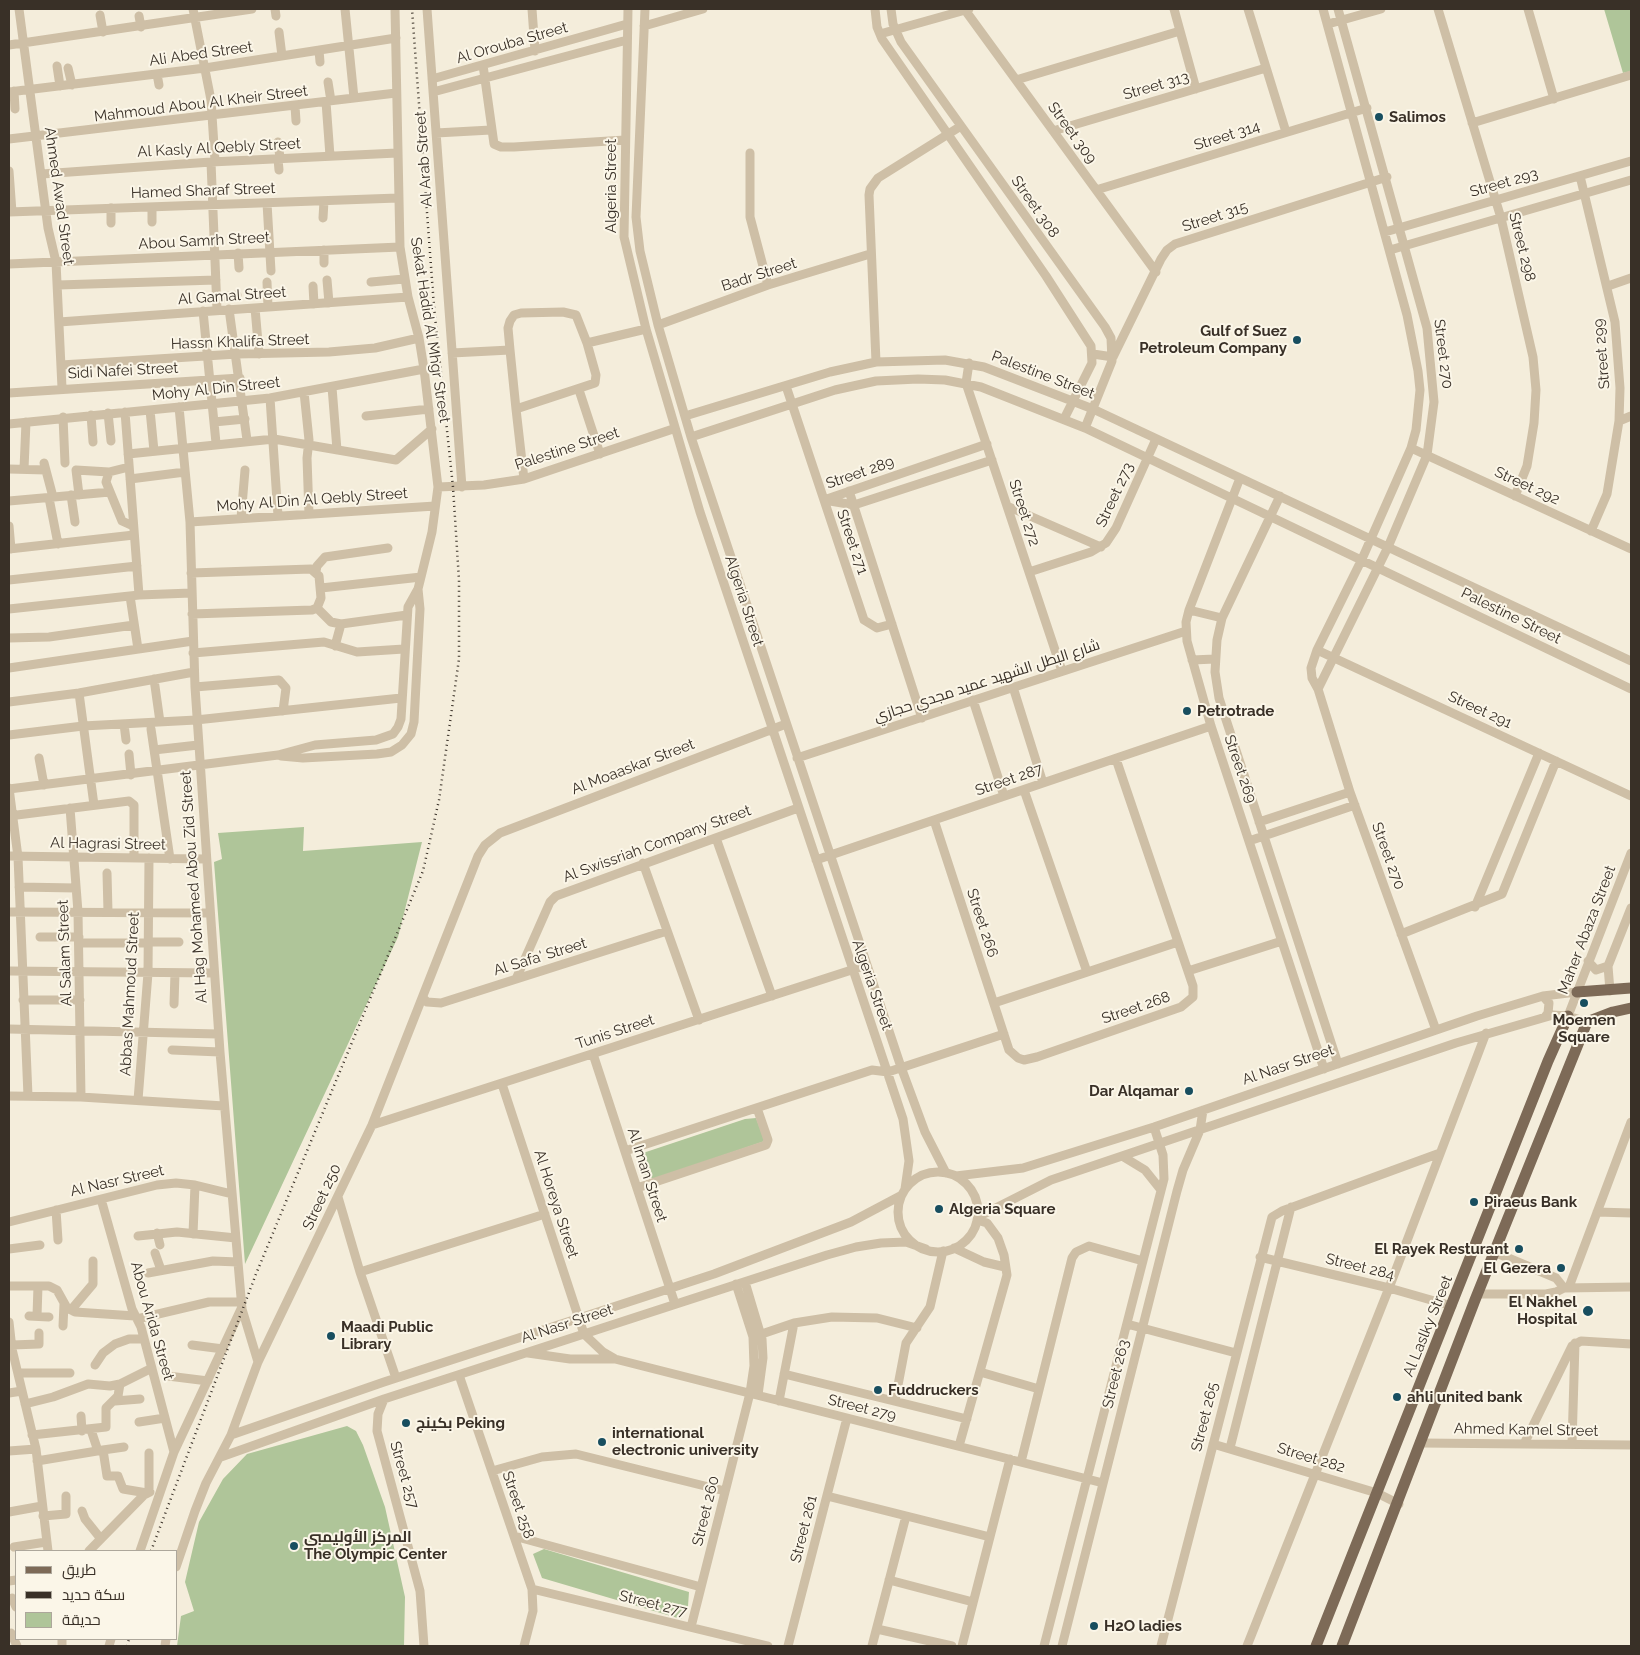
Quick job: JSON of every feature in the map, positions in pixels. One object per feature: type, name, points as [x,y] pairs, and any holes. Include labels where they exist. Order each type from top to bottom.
[{"type":"main road","name":"Al Nasr Street","points":[[1577,992],[1631,988]]},
{"type":"main road","points":[[1342,1646],[1399,1504],[1494,1252],[1587,1022],[1606,1014],[1631,1008]]},
{"type":"main road","name":"Al Laslky Street","points":[[1316,1646],[1548,1061],[1568,1016]]},
{"type":"main road","points":[[1548,1061],[1559,1064],[1568,1070]]},
{"type":"street","name":"Ahmed Awad Street","points":[[19,9],[49,235],[56,262],[62,388]]},
{"type":"street","points":[[193,9],[213,116],[214,254],[217,310]]},
{"type":"street","points":[[9,46],[252,9]]},
{"type":"street","points":[[345,9],[354,98]]},
{"type":"street","name":"Sekat Hadid Al Mhgr Street","points":[[395,9],[400,247],[404,279],[419,338],[424,369],[438,487],[432,532],[418,589]]},
{"type":"street","name":"Al Arab Street","points":[[427,9],[462,486]]},
{"type":"street","points":[[532,9],[535,51]]},
{"type":"street","name":"Algeria Street","points":[[628,9],[624,237],[673,429],[852,970],[888,1072],[907,1140],[909,1161],[904,1192]]},
{"type":"street","name":"Algeria Street","points":[[645,9],[636,217],[640,251],[658,325],[684,416],[797,758],[832,855],[867,965],[920,1120],[946,1173]]},
{"type":"street","points":[[644,26],[703,9]]},
{"type":"street","name":"Street 308","points":[[875,9],[880,34],[1088,338],[1093,354]]},
{"type":"street","name":"Street 308","points":[[891,9],[895,30],[961,126],[1105,327],[1111,338],[1113,357]]},
{"type":"street","points":[[880,34],[967,9]]},
{"type":"street","name":"Street 309","points":[[967,9],[1016,80],[1156,272]]},
{"type":"street","points":[[1174,9],[1196,89]]},
{"type":"street","points":[[1248,9],[1286,132]]},
{"type":"street","name":"Street 270","points":[[1323,9],[1407,315],[1420,390],[1418,420],[1411,448],[1372,539],[1317,650],[1311,668],[1312,678],[1318,689],[1350,792],[1436,1030]]},
{"type":"street","name":"Street 270","points":[[1318,689],[1379,567],[1427,455],[1433,418],[1434,386],[1430,347],[1423,311],[1387,177],[1338,9]]},
{"type":"street","points":[[1328,24],[1381,9]]},
{"type":"street","name":"Street 298","points":[[1438,9],[1501,218],[1533,357],[1536,390],[1534,423],[1528,461],[1515,496]]},
{"type":"street","points":[[1528,9],[1554,99]]},
{"type":"street","points":[[100,15],[103,32]]},
{"type":"street","points":[[139,16],[140,27]]},
{"type":"street","name":"Al Orouba Street","points":[[432,79],[627,24]]},
{"type":"street","points":[[1016,80],[1180,31]]},
{"type":"street","points":[[279,32],[287,58]]},
{"type":"street","name":"Ali Abed Street","points":[[11,91],[287,58],[319,50],[396,38]]},
{"type":"street","name":"Al Orouba Street","points":[[433,92],[627,40]]},
{"type":"street","points":[[319,50],[320,62]]},
{"type":"street","points":[[483,65],[494,144],[501,147],[625,140]]},
{"type":"street","points":[[57,66],[60,86]]},
{"type":"street","points":[[68,68],[72,85]]},
{"type":"street","name":"Street 313","points":[[1053,131],[1266,68]]},
{"type":"street","points":[[157,74],[158,85]]},
{"type":"street","points":[[1472,123],[1631,75]]},
{"type":"street","points":[[328,82],[330,156]]},
{"type":"street","points":[[11,91],[18,110],[33,109]]},
{"type":"street","name":"Mahmoud Abou Al Kheir Street","points":[[9,139],[36,138],[396,93]]},
{"type":"street","points":[[295,106],[296,121]]},
{"type":"street","name":"Street 314","points":[[1096,190],[1367,108]]},
{"type":"street","points":[[876,362],[868,195],[873,183],[949,136],[961,126]]},
{"type":"street","points":[[436,133],[491,130]]},
{"type":"street","points":[[278,142],[279,170]]},
{"type":"street","name":"Al Kasly Al Qebly Street","points":[[42,174],[213,162],[397,153]]},
{"type":"street","points":[[750,153],[750,217],[768,285]]},
{"type":"street","name":"Street 293","points":[[1385,232],[1631,161]]},
{"type":"street","points":[[975,172],[988,164]]},
{"type":"street","points":[[9,173],[10,212]]},
{"type":"street","name":"Street 299","points":[[1580,176],[1608,286],[1618,355],[1619,420],[1606,494],[1591,531]]},
{"type":"street","name":"Street 315","points":[[1113,357],[1167,250],[1175,244],[1387,177]]},
{"type":"street","points":[[1390,250],[1631,180]]},
{"type":"street","name":"Hamed Sharaf Street","points":[[10,212],[267,203],[285,206],[324,201],[398,198]]},
{"type":"street","points":[[323,218],[324,201]]},
{"type":"street","points":[[267,203],[271,271]]},
{"type":"street","points":[[152,207],[152,222]]},
{"type":"street","points":[[111,208],[111,223]]},
{"type":"street","points":[[1009,222],[1022,212]]},
{"type":"street","name":"Abou Samrh Street","points":[[9,264],[400,247]]},
{"type":"street","points":[[324,250],[324,263]]},
{"type":"street","points":[[238,253],[238,268]]},
{"type":"street","name":"Badr Street","points":[[658,325],[768,285],[870,254]]},
{"type":"street","points":[[1046,276],[1060,266]]},
{"type":"street","points":[[1608,286],[1631,278]]},
{"type":"street","points":[[371,282],[404,279]]},
{"type":"street","points":[[58,285],[216,280]]},
{"type":"street","points":[[328,280],[329,303]]},
{"type":"street","points":[[267,282],[268,307]]},
{"type":"street","points":[[313,286],[314,304]]},
{"type":"street","points":[[216,298],[237,295]]},
{"type":"street","name":"Al Gamal Street","points":[[59,322],[408,297]]},
{"type":"street","points":[[255,308],[259,354]]},
{"type":"street","points":[[229,309],[237,354],[247,440]]},
{"type":"street","points":[[203,311],[216,443]]},
{"type":"street","points":[[1407,315],[1423,311]]},
{"type":"street","points":[[516,409],[592,386],[596,380],[587,343],[580,321],[576,315],[570,312],[521,313],[514,315],[510,321],[508,328],[516,409],[524,479]]},
{"type":"street","points":[[587,343],[646,329]]},
{"type":"street","name":"Hassn Khalifa Street","points":[[61,365],[237,354],[352,350],[390,345],[419,338]]},
{"type":"street","points":[[452,353],[510,350]]},
{"type":"street","points":[[1064,419],[1089,370],[1093,354],[1113,357],[1085,428]]},
{"type":"street","points":[[917,360],[918,378]]},
{"type":"street","name":"Palestine Street","points":[[684,416],[851,366],[876,362],[917,360],[969,363],[1004,373],[1093,409],[1631,661]]},
{"type":"street","name":"Street 272","points":[[969,363],[966,383],[1062,671]]},
{"type":"street","name":"Mohy Al Din Street","points":[[9,424],[108,413],[243,402],[424,369]]},
{"type":"street","name":"Sidi Nafei Street","points":[[9,393],[62,388],[240,378]]},
{"type":"street","points":[[691,437],[855,385],[918,378],[966,383],[996,392],[1085,428],[1362,559]]},
{"type":"street","name":"Street 271","points":[[786,386],[864,620],[877,628],[892,624]]},
{"type":"street","points":[[332,387],[337,450]]},
{"type":"street","points":[[579,390],[600,454]]},
{"type":"street","points":[[304,392],[309,446],[309,514]]},
{"type":"street","points":[[270,398],[278,516]]},
{"type":"street","name":"Al Hag Mohamed Abou Zid Street","points":[[179,407],[190,522],[196,720],[218,1034],[242,1304],[258,1362]]},
{"type":"street","points":[[366,416],[429,408]]},
{"type":"street","points":[[150,410],[154,451]]},
{"type":"street","points":[[125,412],[137,566],[134,595],[134,625],[138,650]]},
{"type":"street","points":[[108,413],[111,441]]},
{"type":"street","points":[[91,415],[93,442]]},
{"type":"street","points":[[1619,420],[1631,416]]},
{"type":"street","points":[[63,418],[65,463]]},
{"type":"street","points":[[214,422],[245,419]]},
{"type":"street","points":[[24,469],[26,422]]},
{"type":"street","points":[[128,454],[216,443],[274,439],[396,460],[401,458],[415,442],[432,429]]},
{"type":"street","name":"Palestine Street","points":[[438,487],[524,479],[673,429]]},
{"type":"street","name":"Street 273","points":[[1029,572],[1101,547],[1112,536],[1156,438]]},
{"type":"street","name":"Street 289","points":[[824,500],[987,444]]},
{"type":"street","name":"Street 292","points":[[1411,448],[1631,549]]},
{"type":"street","name":"Street 289","points":[[824,500],[854,505],[992,460]]},
{"type":"street","points":[[9,469],[45,466],[58,544]]},
{"type":"street","points":[[75,522],[75,467],[109,472],[129,467]]},
{"type":"street","points":[[241,518],[245,470]]},
{"type":"street","points":[[109,472],[106,475],[106,482],[122,521],[134,530]]},
{"type":"street","points":[[130,479],[185,472]]},
{"type":"street","name":"Street 269","points":[[1240,478],[1189,610],[1186,631],[1192,660],[1211,726],[1324,1069]]},
{"type":"street","name":"Street 271","points":[[850,491],[922,718]]},
{"type":"street","points":[[9,501],[110,492]]},
{"type":"street","name":"Street 269","points":[[1280,496],[1222,618],[1215,659],[1219,698],[1338,1064]]},
{"type":"street","name":"Mohy Al Din Al Qebly Street","points":[[190,522],[435,506]]},
{"type":"street","points":[[1007,506],[1101,547]]},
{"type":"street","points":[[9,526],[10,549],[58,544],[134,530]]},
{"type":"street","points":[[316,571],[320,561],[325,558],[388,548]]},
{"type":"street","name":"Palestine Street","points":[[1362,559],[1631,689]]},
{"type":"street","points":[[9,580],[137,566]]},
{"type":"street","points":[[191,573],[305,568],[316,571],[321,588],[321,598],[317,608],[312,610],[192,614]]},
{"type":"street","points":[[321,588],[421,577]]},
{"type":"street","points":[[28,1096],[21,972],[19,887],[13,857],[9,789],[200,767],[278,755],[315,745],[385,739],[398,727],[408,608],[418,589]]},
{"type":"street","points":[[278,755],[303,758],[377,754],[391,752],[402,745],[411,734],[414,722],[420,609],[418,589]]},
{"type":"street","points":[[9,609],[134,595],[191,593]]},
{"type":"street","points":[[729,600],[744,595]]},
{"type":"street","points":[[317,608],[323,616],[341,624],[407,615]]},
{"type":"street","points":[[1189,610],[1222,618]]},
{"type":"street","points":[[335,646],[341,624]]},
{"type":"street","points":[[9,638],[49,637],[134,625]]},
{"type":"street","name":"شارع البطل الشهيد عميد مجدي حجازي","points":[[797,758],[1186,631]]},
{"type":"street","points":[[9,668],[193,641]]},
{"type":"street","points":[[193,653],[324,642],[357,652],[404,649]]},
{"type":"street","name":"Street 291","points":[[1317,650],[1631,796]]},
{"type":"street","points":[[1192,660],[1215,659]]},
{"type":"street","points":[[9,702],[79,693],[194,672]]},
{"type":"street","points":[[154,679],[160,722]]},
{"type":"street","points":[[195,687],[279,680],[286,688],[283,711]]},
{"type":"street","points":[[758,687],[773,681]]},
{"type":"street","points":[[1013,687],[1043,783]]},
{"type":"street","points":[[79,693],[94,805]]},
{"type":"street","points":[[9,735],[83,726],[196,720],[401,698]]},
{"type":"street","points":[[973,700],[1004,796]]},
{"type":"street","points":[[124,724],[126,740]]},
{"type":"street","name":"Al Moaaskar Street","points":[[490,839],[514,827],[786,724]]},
{"type":"street","name":"Street 287","points":[[816,860],[1211,726]]},
{"type":"street","points":[[152,729],[170,859]]},
{"type":"street","points":[[154,750],[198,745]]},
{"type":"street","points":[[1475,907],[1539,753]]},
{"type":"street","points":[[128,754],[131,775]]},
{"type":"street","points":[[39,758],[44,785]]},
{"type":"street","name":"Street 268","points":[[1004,1034],[1012,1055],[1024,1060],[1162,1014],[1190,1002],[1194,992],[1188,971],[1116,759]]},
{"type":"street","points":[[1401,934],[1497,898],[1506,889],[1556,761]]},
{"type":"street","points":[[1024,790],[1087,972]]},
{"type":"street","points":[[1259,822],[1350,792]]},
{"type":"street","points":[[11,815],[132,802],[134,858]]},
{"type":"street","points":[[1249,841],[1355,804]]},
{"type":"street","name":"Al Salam Street","points":[[70,808],[78,912],[81,1097]]},
{"type":"street","name":"Al Swissriah Company Street","points":[[516,979],[550,902],[556,896],[798,808]]},
{"type":"street","name":"Street 266","points":[[934,820],[1004,1034]]},
{"type":"street","points":[[716,838],[772,996]]},
{"type":"street","name":"Street 250","points":[[178,1561],[206,1483],[231,1435],[258,1362],[372,1125],[478,856],[490,839]]},
{"type":"street","name":"Maher Abaza Street","points":[[1568,1016],[1631,853]]},
{"type":"street","name":"Al Hagrasi Street","points":[[13,857],[206,859]]},
{"type":"street","name":"Abbas Mahmoud Street","points":[[138,1100],[148,974],[149,858]]},
{"type":"street","points":[[643,864],[699,1020]]},
{"type":"street","points":[[108,873],[108,912]]},
{"type":"street","points":[[9,875],[18,875]]},
{"type":"street","points":[[19,887],[76,888]]},
{"type":"street","points":[[1610,991],[1608,966],[1631,908]]},
{"type":"street","points":[[9,912],[210,913]]},
{"type":"street","name":"Al Safa' Street","points":[[423,998],[426,1002],[441,1003],[667,931]]},
{"type":"street","points":[[40,937],[148,943],[179,942]]},
{"type":"street","points":[[1188,971],[1282,941]]},
{"type":"street","points":[[994,1003],[1178,942]]},
{"type":"street","points":[[1588,961],[1596,970],[1608,966]]},
{"type":"street","name":"Tunis Street","points":[[372,1125],[867,965]]},
{"type":"street","points":[[9,971],[148,974],[214,973]]},
{"type":"street","points":[[174,1004],[175,973]]},
{"type":"street","name":"Al Nasr Street","points":[[956,1176],[1023,1168],[1154,1127],[1436,1030],[1543,996],[1577,992]]},
{"type":"street","points":[[1543,996],[1549,1003],[1546,1017]]},
{"type":"street","points":[[23,1000],[80,1000]]},
{"type":"street","points":[[977,1218],[1051,1180],[1486,1033],[1546,1017],[1568,1016],[1587,1022]]},
{"type":"street","points":[[9,1029],[218,1034]]},
{"type":"street","points":[[1247,1646],[1389,1288],[1486,1033]]},
{"type":"street","points":[[625,1151],[872,1070],[888,1072],[1004,1034]]},
{"type":"street","points":[[172,1050],[220,1052]]},
{"type":"street","name":"Al Iman Street","points":[[593,1054],[675,1304]]},
{"type":"street","name":"Al Horeya Street","points":[[502,1084],[584,1334]]},
{"type":"street","points":[[9,1096],[81,1097],[224,1106]]},
{"type":"street","points":[[637,1188],[766,1145],[768,1140],[757,1108]]},
{"type":"street","name":"Street 263","points":[[1062,1646],[1181,1177],[1200,1130],[1202,1110]]},
{"type":"street","points":[[1566,1288],[1631,1122]]},
{"type":"street","name":"Street 263","points":[[1044,1646],[1161,1190],[1165,1167],[1154,1127]]},
{"type":"street","name":"Street 265","points":[[1161,1646],[1260,1257],[1272,1217],[1276,1213],[1291,1207],[1440,1153]]},
{"type":"street","points":[[1122,1156],[1145,1170],[1161,1190]]},
{"type":"street","points":[[928,1173],[946,1173],[956,1176],[966,1183],[973,1193],[977,1204],[977,1218],[973,1231],[965,1241],[954,1248],[943,1251],[926,1249],[912,1241],[902,1228],[899,1206],[904,1192],[912,1182],[928,1173]]},
{"type":"street","name":"Al Nasr Street","points":[[9,1222],[157,1184],[195,1185],[232,1194]]},
{"type":"street","points":[[195,1185],[195,1234],[197,1244]]},
{"type":"street","name":"Al Nasr Street","points":[[231,1435],[396,1378],[714,1274],[850,1222],[904,1192]]},
{"type":"street","points":[[338,1197],[360,1272],[396,1378]]},
{"type":"street","name":"Abou Arida Street","points":[[101,1199],[136,1318],[144,1338],[174,1452]]},
{"type":"street","points":[[1230,1448],[1291,1207]]},
{"type":"street","points":[[56,1210],[58,1240]]},
{"type":"street","points":[[1597,1212],[1631,1213]]},
{"type":"street","points":[[360,1272],[545,1214]]},
{"type":"street","points":[[959,1446],[1005,1286],[1004,1255],[998,1238],[987,1224],[977,1218]]},
{"type":"street","points":[[157,1233],[161,1270]]},
{"type":"street","points":[[138,1236],[157,1233],[236,1238]]},
{"type":"street","name":"Al Nasr Street","points":[[221,1457],[384,1399],[856,1247],[906,1242],[926,1249]]},
{"type":"street","points":[[9,1249],[40,1245]]},
{"type":"street","points":[[1021,1462],[1072,1258],[1076,1252],[1089,1246],[1143,1261]]},
{"type":"street","points":[[954,1248],[984,1262],[1005,1267]]},
{"type":"street","points":[[895,1401],[906,1343],[930,1306],[943,1251]]},
{"type":"street","points":[[1494,1252],[1556,1278],[1566,1288]]},
{"type":"street","name":"Street 284","points":[[1260,1257],[1389,1288],[1452,1306]]},
{"type":"street","points":[[63,1326],[67,1307],[90,1289],[94,1278],[93,1261]]},
{"type":"street","points":[[148,1273],[213,1261],[238,1262]]},
{"type":"street","name":"Street 260","points":[[691,1628],[725,1491],[754,1394],[757,1335],[740,1283]]},
{"type":"street","points":[[9,1286],[52,1286],[57,1290],[67,1307]]},
{"type":"street","points":[[38,1286],[33,1316],[49,1317]]},
{"type":"street","points":[[1478,1294],[1546,1294],[1566,1288],[1631,1286]]},
{"type":"street","points":[[67,1307],[136,1318],[209,1302],[242,1304],[223,1349],[174,1452],[140,1550]]},
{"type":"street","points":[[757,1335],[794,1323],[832,1317],[862,1317],[891,1321],[917,1328]]},
{"type":"street","points":[[9,1322],[11,1348],[36,1449],[47,1547],[14,1547]]},
{"type":"street","points":[[779,1400],[794,1323]]},
{"type":"street","points":[[1127,1324],[1236,1353]]},
{"type":"street","points":[[11,1348],[39,1344],[39,1333]]},
{"type":"street","name":"Street 279","points":[[584,1334],[593,1344],[615,1359]]},
{"type":"street","points":[[95,1366],[103,1353],[115,1344],[129,1339],[144,1338]]},
{"type":"street","points":[[1524,1444],[1569,1349],[1575,1343],[1581,1341],[1631,1344]]},
{"type":"street","points":[[1572,1444],[1575,1343]]},
{"type":"street","points":[[192,1345],[223,1349]]},
{"type":"street","name":"Street 279","points":[[526,1353],[570,1359],[615,1359],[1103,1483]]},
{"type":"street","points":[[25,1404],[88,1384],[110,1386],[120,1384],[152,1368]]},
{"type":"street","points":[[980,1372],[1039,1389]]},
{"type":"street","points":[[18,1373],[70,1373]]},
{"type":"street","points":[[784,1374],[967,1419]]},
{"type":"street","name":"Street 258","points":[[459,1375],[532,1589],[533,1611],[524,1646]]},
{"type":"street","points":[[168,1376],[208,1381]]},
{"type":"street","points":[[32,1435],[106,1427],[106,1408],[115,1401],[120,1390],[120,1384]]},
{"type":"street","points":[[9,1393],[22,1391]]},
{"type":"street","points":[[115,1401],[140,1399]]},
{"type":"street","name":"Street 257","points":[[384,1399],[378,1414],[377,1430],[420,1591],[424,1646]]},
{"type":"street","points":[[81,1416],[87,1430],[100,1450],[107,1476],[118,1476],[122,1489],[160,1493]]},
{"type":"street","points":[[139,1422],[165,1418]]},
{"type":"street","name":"Street 261","points":[[788,1646],[847,1418]]},
{"type":"street","name":"Ahmed Kamel Street","points":[[1421,1443],[1631,1445]]},
{"type":"street","name":"Street 282","points":[[1213,1444],[1377,1493],[1399,1504]]},
{"type":"street","points":[[37,1461],[124,1447]]},
{"type":"street","points":[[9,1452],[36,1449]]},
{"type":"street","points":[[90,1550],[148,1492],[149,1453]]},
{"type":"street","points":[[492,1471],[542,1457],[576,1454],[725,1491]]},
{"type":"street","points":[[962,1646],[1010,1459]]},
{"type":"street","points":[[44,1516],[66,1514],[66,1496]]},
{"type":"street","points":[[827,1496],[990,1538]]},
{"type":"street","points":[[9,1512],[42,1506]]},
{"type":"street","points":[[82,1511],[84,1519],[101,1539]]},
{"type":"street","points":[[872,1646],[906,1516]]},
{"type":"street","name":"Street 277","points":[[514,1536],[701,1587]]},
{"type":"street","points":[[889,1580],[973,1602]]},
{"type":"street","name":"Street 277","points":[[532,1589],[768,1646]]},
{"type":"street","points":[[12,1598],[15,1605]]},
{"type":"street","points":[[877,1629],[952,1646]]},
{"type":"street","points":[[12,1632],[17,1646]]},
{"type":"green space","points":[[1604,9],[1631,9],[1631,71],[1623,73]]},
{"type":"green space","points":[[304,827],[303,851],[422,842],[398,937],[245,1264],[214,862],[222,859],[218,833]]},
{"type":"green space","points":[[756,1118],[765,1141],[654,1179],[643,1174],[639,1162],[643,1153],[745,1119]]},
{"type":"green space","name":"المركز الأوليمبى The Olympic Center","points":[[347,1426],[356,1431],[363,1445],[385,1507],[405,1597],[404,1646],[177,1646],[181,1616],[194,1611],[185,1582],[199,1522],[223,1479],[247,1454]]},
{"type":"green space","points":[[544,1549],[689,1592],[688,1606],[681,1619],[542,1578],[533,1554]]},
{"type":"railway","points":[[151,1550],[256,1274],[423,871],[439,800],[459,659],[459,580],[453,487],[434,307],[412,9]]},
{"type":"railway","points":[[127,1646],[129,1640]]},
{"type":"place","name":"Salimos","points":[[1379,117]]},
{"type":"place","name":"Gulf of Suez Petroleum Company","points":[[1297,340]]},
{"type":"place","name":"Petrotrade","points":[[1187,711]]},
{"type":"place","name":"Moemen Square","points":[[1584,1003]]},
{"type":"place","name":"Dar Alqamar","points":[[1189,1091]]},
{"type":"place","name":"Piraeus Bank","points":[[1474,1202]]},
{"type":"place","name":"Algeria Square","points":[[939,1209]]},
{"type":"place","name":"El Rayek Resturant","points":[[1519,1249]]},
{"type":"place","name":"El Gezera","points":[[1561,1268]]},
{"type":"place","name":"El Nakhel Hospital","points":[[1588,1311]]},
{"type":"place","name":"Maadi Public Library","points":[[331,1336]]},
{"type":"place","name":"Fuddruckers","points":[[878,1390]]},
{"type":"place","name":"ahli united bank","points":[[1397,1397]]},
{"type":"place","name":"بكينج Peking","points":[[406,1423]]},
{"type":"place","name":"international electronic university","points":[[602,1442]]},
{"type":"place","name":"المركز الأوليمبى The Olympic Center","points":[[294,1546]]},
{"type":"place","name":"H2O ladies","points":[[1094,1626]]}]
